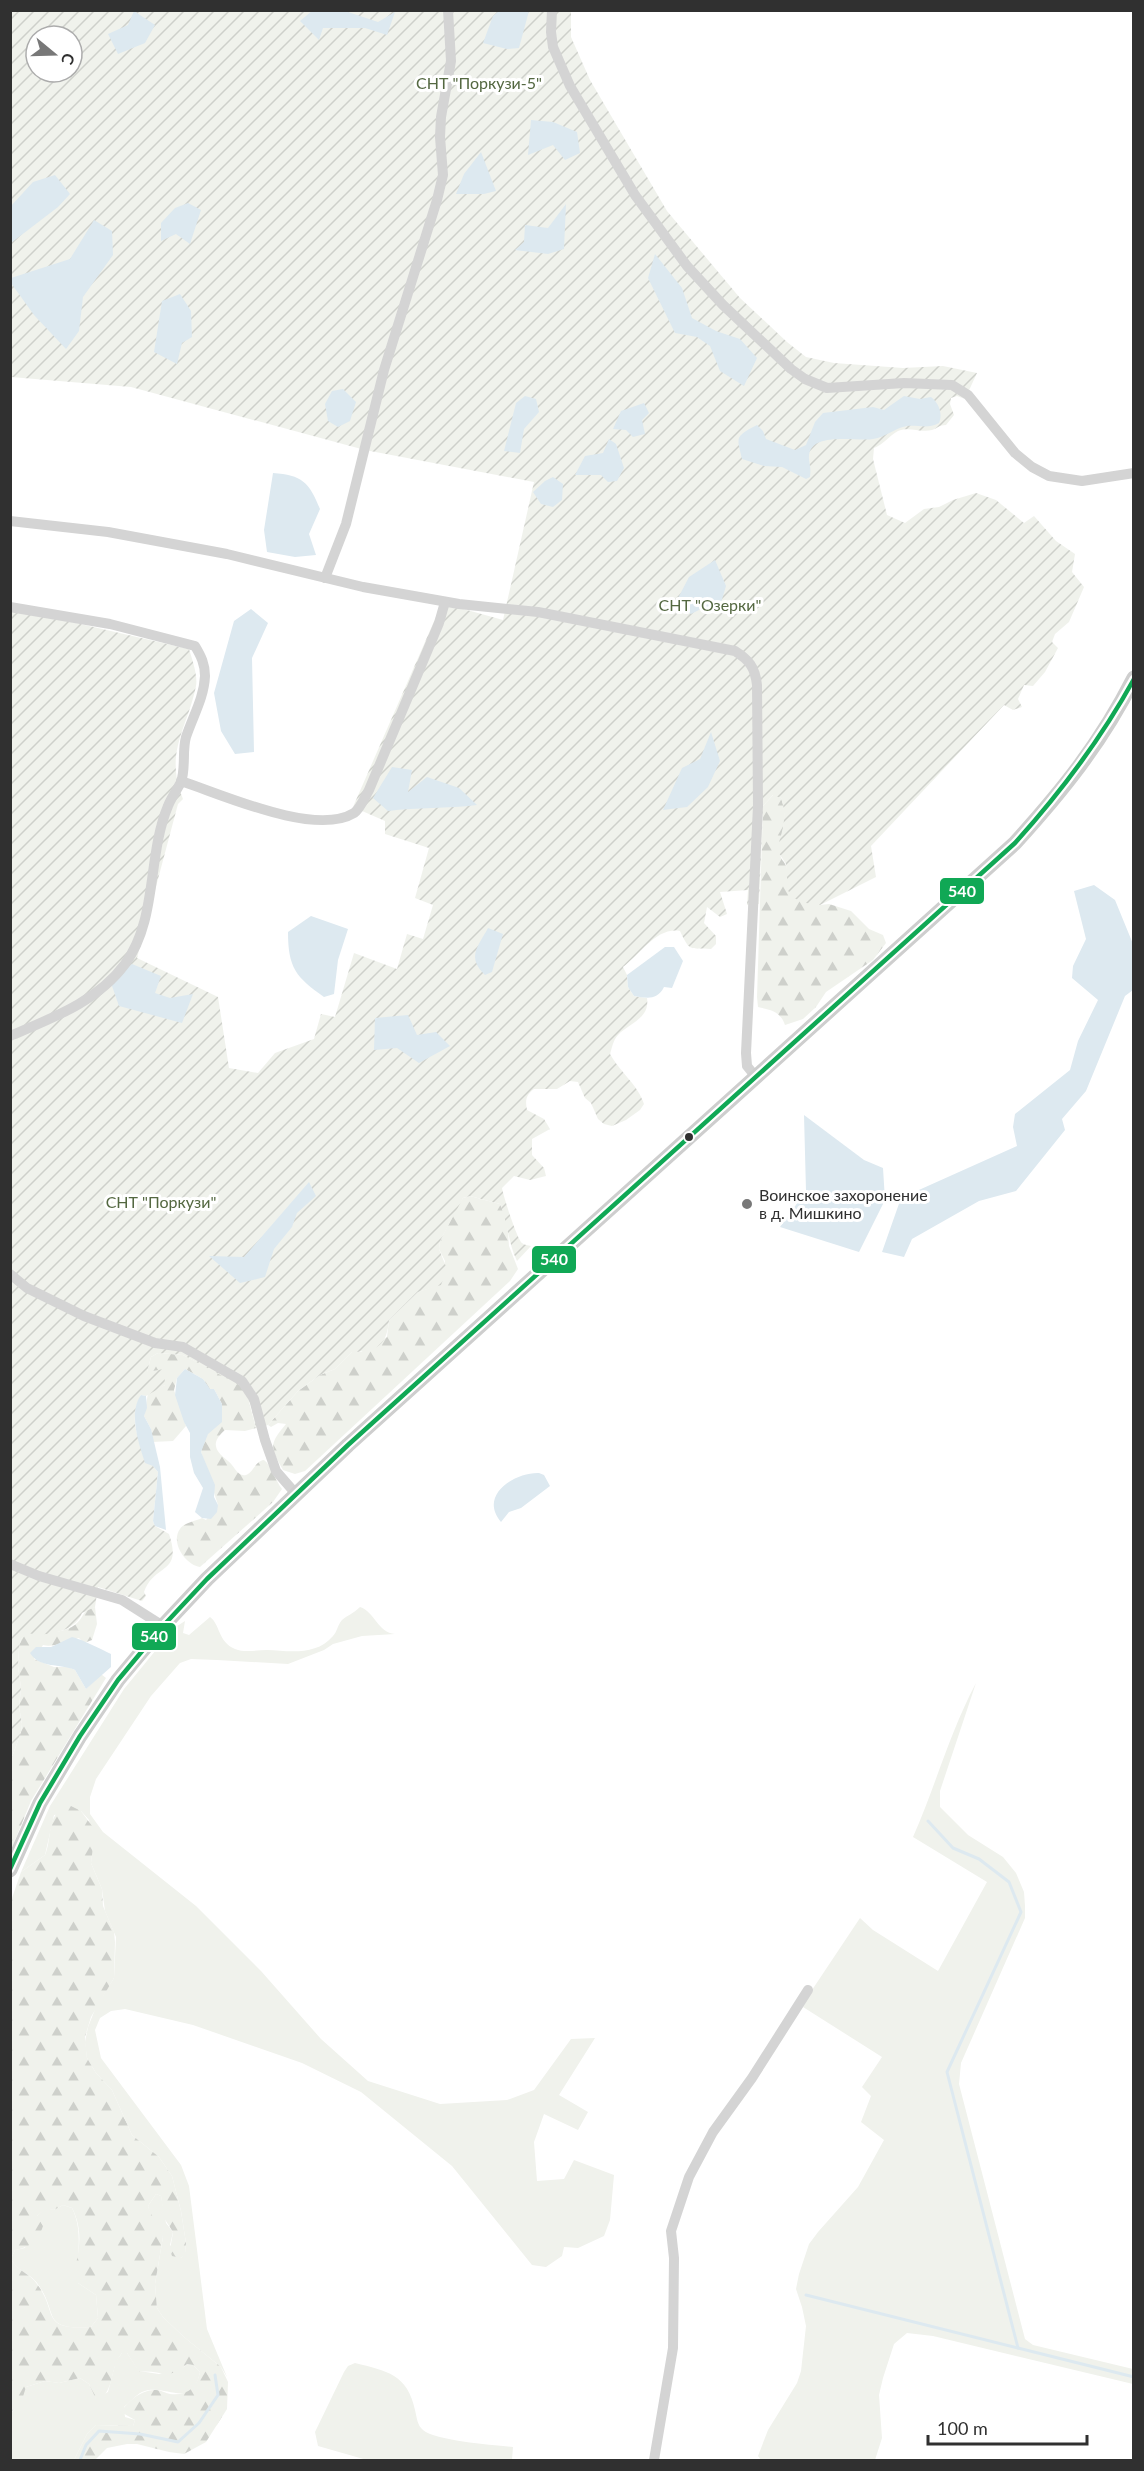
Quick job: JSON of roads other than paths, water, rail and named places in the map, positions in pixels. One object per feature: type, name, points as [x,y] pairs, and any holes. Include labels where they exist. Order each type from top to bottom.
[{"type":"main road","points":[[10,1870],[40,1803],[80,1736],[118,1680],[162,1626],[244,1542],[296,1494],[1015,843],[1060,792],[1094,748],[1134,678]]},
{"type":"street","points":[[325,578],[346,524],[384,370],[443,175],[441,117],[451,61],[448,10]]},
{"type":"street","points":[[552,10],[550,22],[553,47],[570,86],[635,195],[687,267],[723,305],[791,369],[805,379],[827,388],[904,383],[952,385],[968,395],[1015,453],[1032,467],[1050,476],[1082,482],[1134,473]]},
{"type":"street","points":[[10,521],[108,532],[216,552],[325,578],[445,602],[538,612],[735,651],[749,660],[756,673],[758,806],[746,1053],[747,1066],[755,1076]]},
{"type":"street","points":[[181,781],[279,814],[309,821],[339,818],[355,813],[369,790],[439,623],[445,602]]},
{"type":"street","points":[[10,607],[110,624],[195,646],[204,660],[205,676],[200,701],[186,739],[181,781],[168,806],[162,827],[154,876],[137,945],[124,965],[96,994],[75,1008],[10,1036]]},
{"type":"street","points":[[10,1274],[27,1288],[84,1316],[155,1343],[183,1347],[242,1381],[254,1399],[276,1471],[296,1494]]},
{"type":"street","points":[[10,1564],[39,1576],[122,1600],[162,1626]]},
{"type":"street","points":[[654,2460],[673,2348],[674,2258],[671,2231],[689,2177],[713,2132],[765,2059],[808,1990]]},
{"type":"waterway","points":[[928,1821],[953,1848],[979,1859],[1009,1882],[1021,1912],[947,2072],[1018,2348],[1134,2377]]},
{"type":"waterway","points":[[806,2295],[1018,2348]]},
{"type":"waterway","points":[[80,2460],[86,2445],[99,2431],[140,2434],[178,2442],[199,2423],[218,2395],[215,2375]]},
{"type":"place","name":"Воинское захоронение в д. Мишкино","points":[[747,1204]]},
{"type":"park label","name":"СНТ \"Поркузи-5\"","points":[[479,83]]},
{"type":"park label","name":"СНТ \"Озерки\"","points":[[710,605]]},
{"type":"park label","name":"СНТ \"Поркузи\"","points":[[161,1202]]}]
